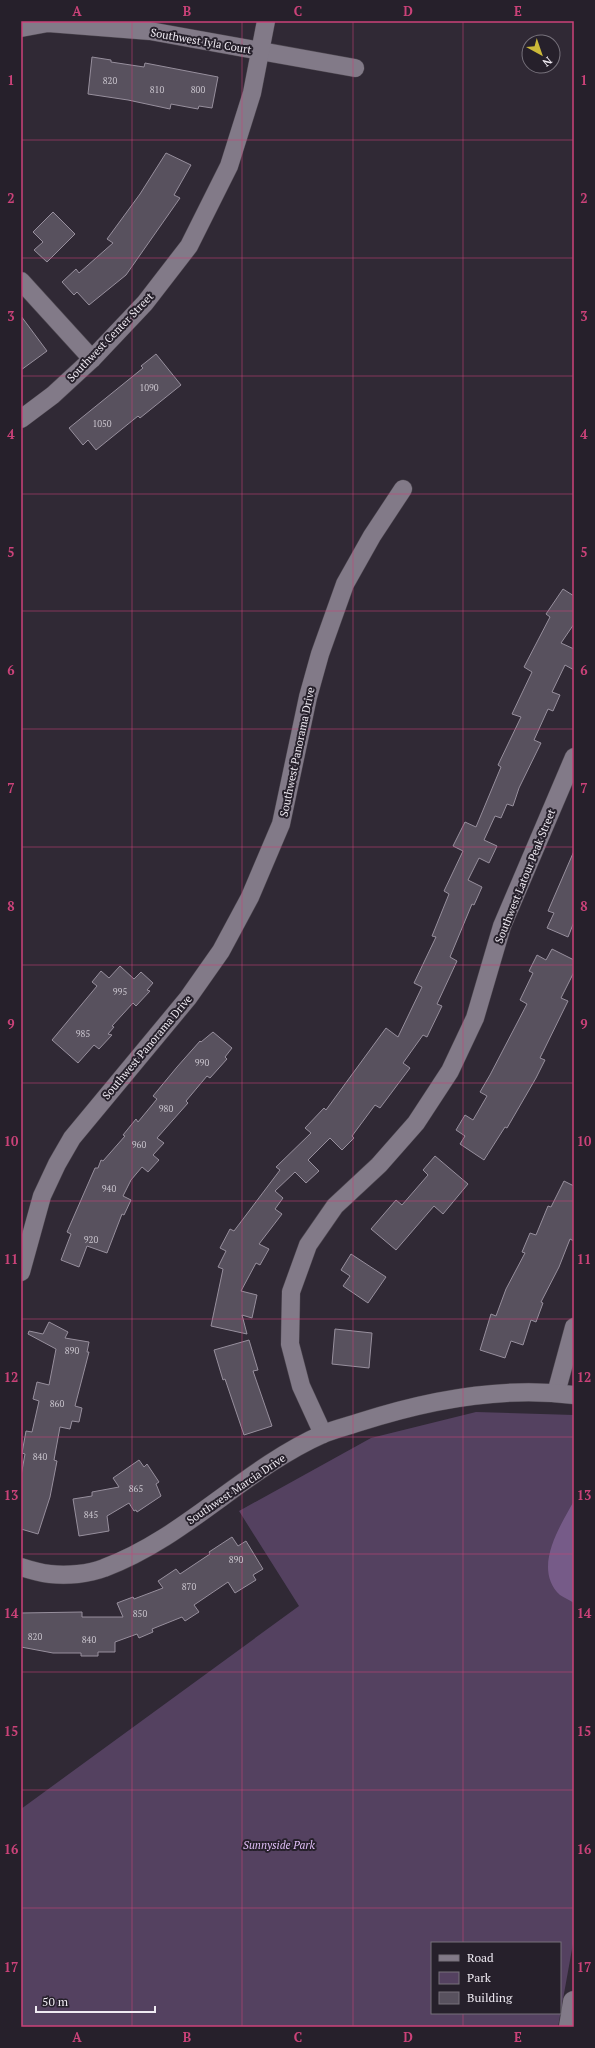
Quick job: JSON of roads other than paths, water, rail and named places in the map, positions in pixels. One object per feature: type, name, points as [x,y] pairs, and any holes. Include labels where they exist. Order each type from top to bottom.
[{"type":"main road","points":[[570,2027],[574,2002]]},
{"type":"street","name":"Southwest Center Street","points":[[21,419],[53,395],[92,359],[145,303],[189,246],[228,166],[252,94],[266,21]]},
{"type":"street","name":"Southwest Iyla Court","points":[[21,28],[48,23],[150,32],[355,68]]},
{"type":"street","points":[[21,281],[92,359]]},
{"type":"street","name":"Southwest Panorama Drive","points":[[21,1272],[42,1196],[57,1164],[72,1138],[188,998],[221,951],[250,897],[281,824],[308,697],[320,654],[346,584],[372,536],[403,489]]},
{"type":"street","name":"Southwest Latour Peak Street","points":[[323,1434],[301,1386],[290,1344],[291,1292],[308,1244],[335,1206],[378,1164],[416,1123],[450,1071],[475,1018],[502,926],[573,760]]},
{"type":"street","points":[[556,1393],[574,1327]]},
{"type":"street","name":"Southwest Marcia Drive","points":[[21,1567],[50,1574],[78,1573],[103,1568],[145,1549],[270,1463],[323,1434],[381,1416],[444,1400],[500,1393],[556,1393],[574,1395]]},
{"type":"park label","name":"Sunnyside Park","points":[[279,1845]]}]
